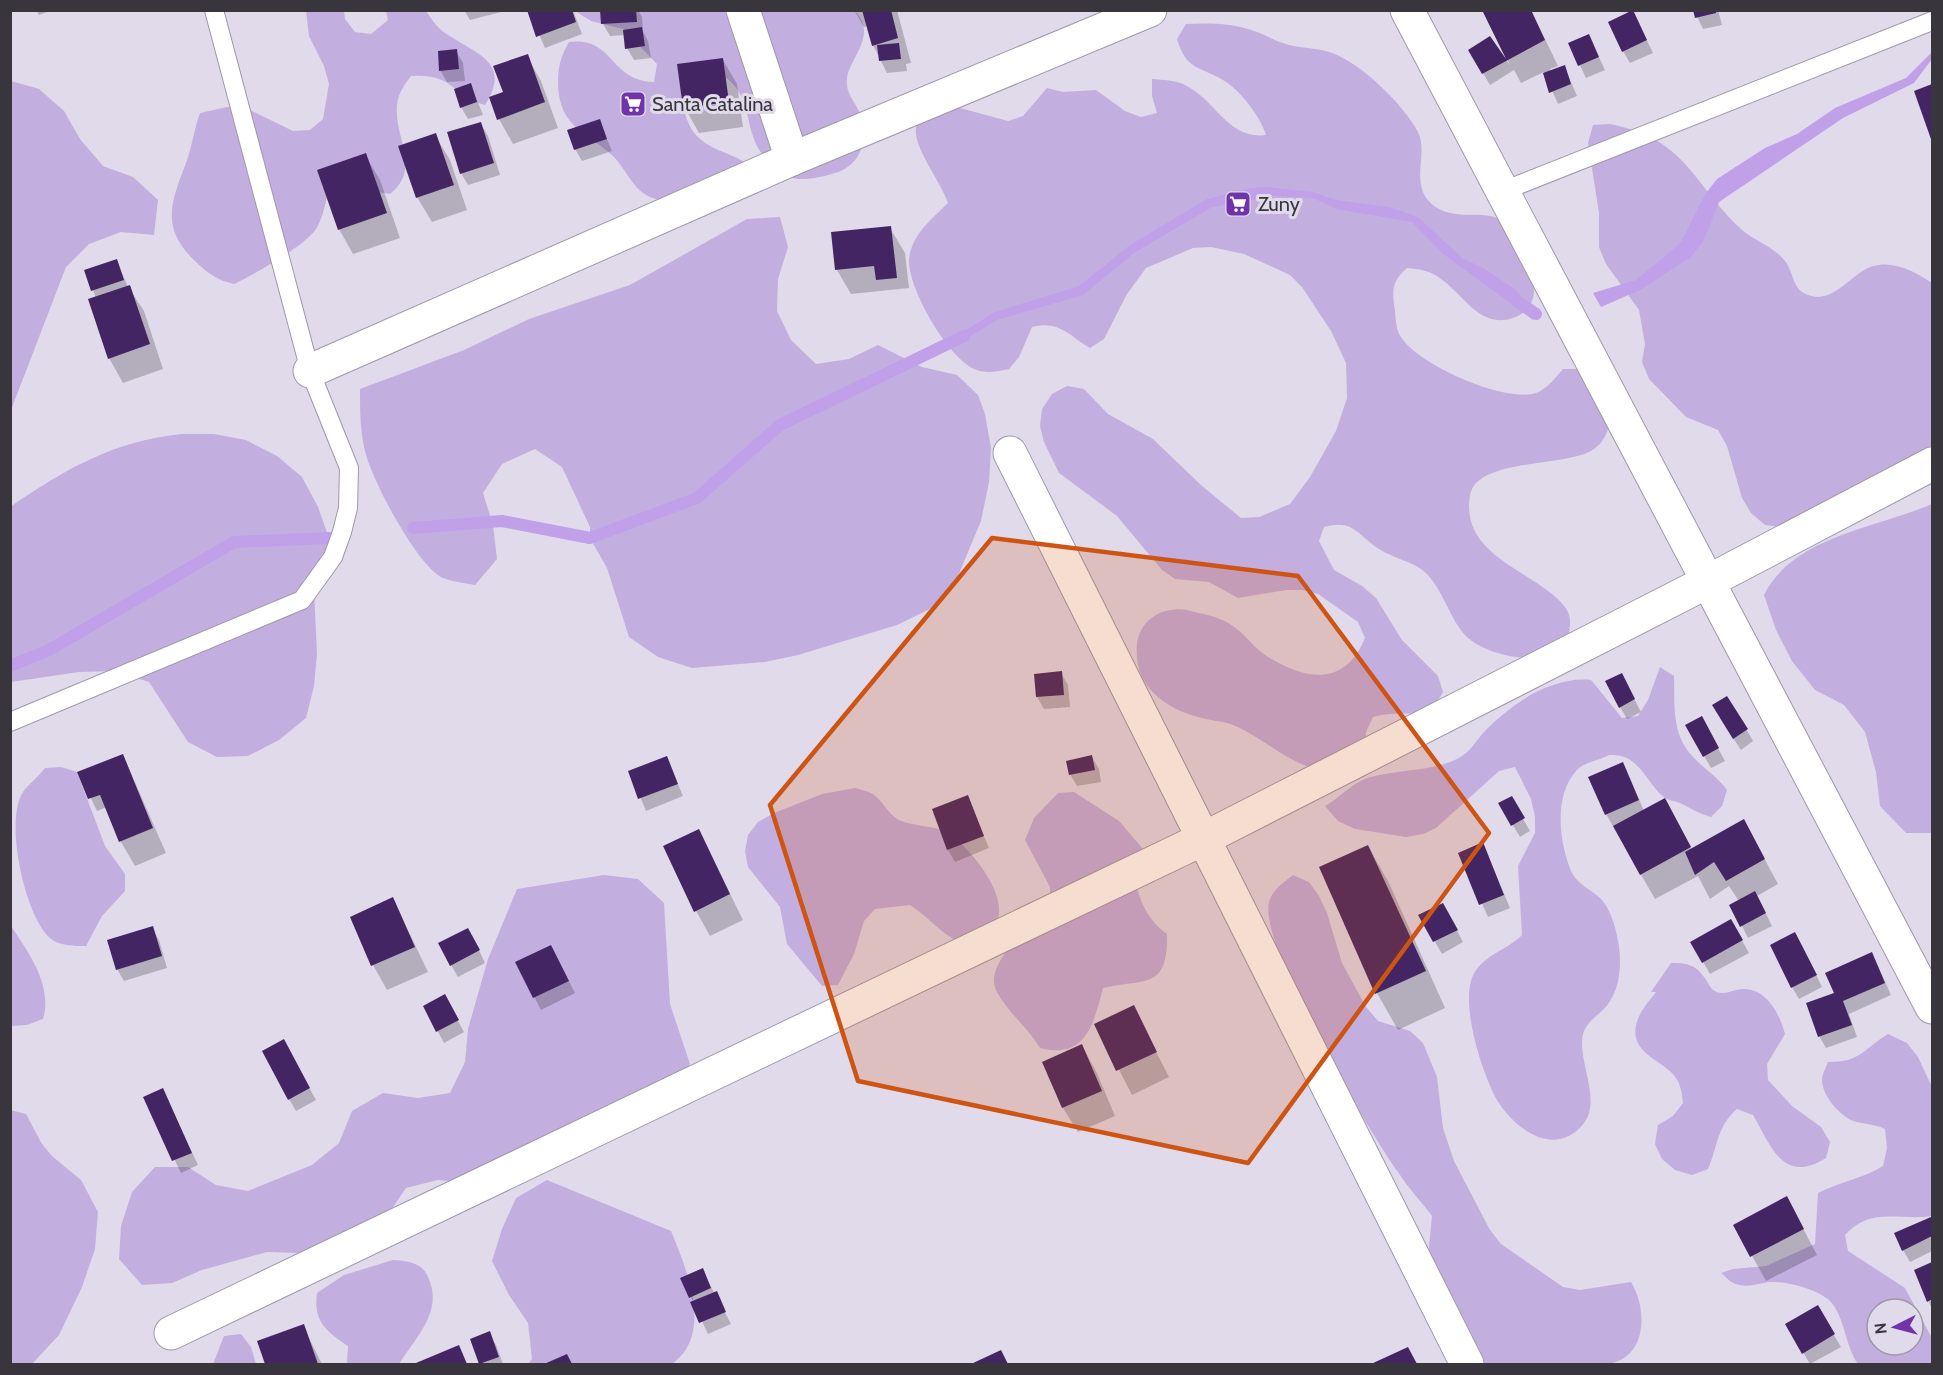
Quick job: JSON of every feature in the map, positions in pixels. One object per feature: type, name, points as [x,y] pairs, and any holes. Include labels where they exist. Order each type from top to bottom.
[{"type":"street","points":[[743,10],[792,159]]},
{"type":"street","points":[[310,370],[792,159],[1150,10]]},
{"type":"street","points":[[1407,10],[1932,1007]]},
{"type":"street","points":[[1010,453],[1467,1365]]},
{"type":"street","points":[[171,1333],[1203,839],[1709,581],[1932,464]]},
{"type":"lane","points":[[10,722],[302,600],[333,557],[348,508],[349,468],[310,370],[214,10]]},
{"type":"lane","points":[[1503,191],[1932,21]]},
{"type":"highlighted area","points":[[992,538],[1298,576],[1489,833],[1248,1163],[858,1081],[770,805]]},
{"type":"shaded area","points":[[306,11],[344,11],[345,19],[355,32],[371,34],[388,20],[386,11],[426,11],[441,30],[488,61],[495,79],[492,91],[485,105],[465,96],[445,81],[425,76],[411,76],[402,90],[397,105],[405,163],[404,174],[399,184],[390,194],[330,184],[321,219],[310,236],[290,252],[234,284],[213,276],[184,249],[173,226],[172,214],[176,190],[200,113],[232,106],[248,109],[293,131],[310,130],[323,119],[329,84],[324,66],[309,36]]},
{"type":"shaded area","points":[[575,11],[855,11],[864,29],[861,46],[849,70],[847,84],[864,128],[860,152],[850,165],[835,173],[806,179],[787,176],[763,155],[756,143],[739,92],[715,71],[681,95],[683,107],[692,129],[699,138],[708,145],[737,158],[752,170],[758,193],[702,203],[669,202],[646,195],[641,192],[614,157],[569,120],[560,100],[558,73],[569,42],[584,42],[595,46],[628,74],[639,80],[654,82],[657,64],[623,29],[591,21]]},
{"type":"shaded area","points":[[1186,24],[1237,26],[1289,45],[1332,53],[1356,66],[1381,86],[1403,110],[1418,132],[1422,148],[1421,183],[1427,199],[1445,212],[1487,215],[1503,222],[1528,268],[1534,287],[1532,301],[1521,314],[1501,320],[1491,319],[1473,309],[1437,276],[1407,268],[1395,282],[1393,292],[1396,323],[1401,338],[1414,351],[1446,371],[1486,388],[1505,393],[1522,395],[1536,393],[1547,386],[1563,369],[1579,369],[1610,422],[1605,437],[1594,449],[1581,455],[1489,474],[1476,483],[1470,495],[1470,514],[1474,530],[1483,543],[1495,555],[1552,594],[1568,612],[1570,627],[1565,647],[1547,655],[1535,658],[1515,657],[1494,652],[1474,643],[1460,629],[1437,587],[1422,570],[1379,549],[1349,526],[1324,527],[1319,541],[1334,570],[1362,586],[1376,598],[1402,640],[1438,676],[1443,692],[1436,702],[1422,712],[1373,717],[1366,732],[1365,749],[1309,767],[1233,725],[1191,715],[1159,698],[1144,680],[1139,669],[1137,643],[1139,635],[1146,623],[1159,613],[1176,609],[1187,610],[1225,621],[1268,657],[1283,665],[1297,671],[1324,674],[1347,665],[1357,654],[1365,638],[1358,622],[1318,594],[1302,590],[1286,590],[1238,598],[1209,582],[1175,579],[1162,570],[1117,516],[1059,473],[1044,442],[1040,426],[1042,409],[1052,394],[1067,386],[1084,389],[1108,414],[1153,439],[1202,486],[1241,518],[1259,517],[1290,504],[1310,477],[1336,431],[1347,398],[1346,363],[1331,331],[1302,287],[1290,275],[1244,254],[1211,247],[1193,248],[1146,268],[1127,294],[1104,339],[1090,348],[1056,327],[1041,325],[1032,327],[1019,357],[1009,369],[985,372],[966,364],[954,353],[922,304],[910,271],[909,259],[914,242],[948,203],[923,155],[916,136],[916,128],[926,111],[960,108],[1008,121],[1023,116],[1047,88],[1063,92],[1096,90],[1125,111],[1141,117],[1157,113],[1152,96],[1152,79],[1185,85],[1232,125],[1253,135],[1266,135],[1255,112],[1243,97],[1223,80],[1194,66],[1185,57],[1177,39]]},
{"type":"shaded area","points":[[1932,52],[1932,59],[1914,83],[1843,118],[1719,202],[1704,240],[1691,257],[1640,290],[1601,307],[1593,293],[1636,280],[1681,242],[1706,193],[1717,179],[1765,148],[1797,134],[1835,108],[1906,78]]},
{"type":"shaded area","points":[[11,81],[39,89],[64,111],[80,139],[103,166],[133,177],[158,200],[154,235],[121,232],[89,244],[66,267],[11,410]]},
{"type":"shaded area","points":[[1610,124],[1636,131],[1656,140],[1672,151],[1686,164],[1724,212],[1741,229],[1775,251],[1785,261],[1802,292],[1822,297],[1831,294],[1864,270],[1881,265],[1904,268],[1932,283],[1932,461],[1781,527],[1765,525],[1751,513],[1742,498],[1727,446],[1718,430],[1686,417],[1649,379],[1642,362],[1645,344],[1639,310],[1606,264],[1599,247],[1599,213],[1588,143],[1593,125]]},
{"type":"shaded area","points":[[1266,187],[1313,192],[1336,200],[1389,207],[1418,217],[1462,258],[1483,268],[1516,290],[1529,305],[1533,320],[1442,253],[1412,222],[1336,209],[1313,198],[1273,196],[1212,207],[1134,253],[1083,295],[997,320],[954,346],[950,340],[995,312],[1079,286],[1130,245],[1207,199],[1250,188]]},
{"type":"shaded area","points":[[780,217],[788,247],[778,279],[777,311],[791,340],[816,364],[849,359],[878,345],[922,367],[957,375],[978,395],[985,414],[991,448],[989,482],[981,521],[953,588],[928,610],[897,625],[798,655],[765,662],[692,668],[658,657],[629,637],[607,568],[590,538],[590,527],[562,467],[535,449],[502,464],[483,493],[493,525],[497,559],[475,585],[443,578],[433,571],[399,524],[372,470],[362,433],[360,389],[464,350],[529,319],[630,285],[747,219]]},
{"type":"shaded area","points":[[181,434],[214,434],[246,440],[277,456],[302,477],[318,507],[329,538],[314,590],[317,654],[314,686],[306,718],[279,740],[248,756],[217,757],[188,742],[149,682],[115,671],[79,672],[11,682],[10,507],[51,480],[112,450],[133,443]]},
{"type":"shaded area","points":[[1932,504],[1932,833],[1906,833],[1880,806],[1876,772],[1865,732],[1844,705],[1815,690],[1792,661],[1776,630],[1764,595],[1777,575],[1795,559],[1815,547],[1838,536]]},
{"type":"shaded area","points":[[1660,667],[1674,676],[1676,718],[1681,739],[1693,757],[1727,790],[1722,806],[1711,817],[1665,798],[1636,764],[1620,756],[1610,755],[1584,765],[1569,780],[1561,806],[1562,834],[1567,861],[1575,877],[1602,900],[1609,910],[1617,935],[1620,964],[1613,996],[1583,1034],[1583,1056],[1591,1103],[1589,1113],[1584,1123],[1573,1134],[1561,1139],[1549,1139],[1525,1130],[1514,1121],[1497,1100],[1485,1074],[1475,1040],[1469,1005],[1469,990],[1476,970],[1487,959],[1522,935],[1518,866],[1535,833],[1535,817],[1531,799],[1515,767],[1499,771],[1436,828],[1423,834],[1406,837],[1355,829],[1338,821],[1325,806],[1364,779],[1437,766],[1457,759],[1466,753],[1508,710],[1534,693],[1562,682],[1591,680],[1622,718],[1638,716],[1648,700]]},
{"type":"shaded area","points":[[61,767],[77,772],[105,846],[125,874],[125,891],[102,916],[86,946],[62,944],[50,938],[41,927],[33,910],[20,868],[16,824],[18,806],[23,792],[45,768]]},
{"type":"shaded area","points":[[855,788],[873,794],[899,820],[942,830],[968,850],[988,876],[995,891],[999,905],[998,918],[992,929],[964,945],[910,905],[875,909],[864,921],[854,954],[838,985],[822,986],[787,944],[780,907],[748,867],[745,851],[748,835],[758,822],[774,813],[822,794]]},
{"type":"shaded area","points":[[1074,792],[1119,821],[1143,849],[1142,865],[1134,879],[1146,910],[1154,922],[1167,934],[1166,952],[1163,965],[1151,979],[1103,988],[1096,1014],[1085,1036],[1078,1044],[1068,1049],[1056,1050],[1040,1048],[1002,1000],[994,981],[1002,958],[1021,934],[1050,906],[1050,887],[1025,840],[1034,818],[1058,793]]},
{"type":"shaded area","points":[[604,875],[638,879],[664,903],[670,1004],[690,1064],[674,1094],[469,1183],[438,1180],[406,1188],[369,1242],[300,1253],[267,1252],[202,1270],[172,1283],[142,1285],[119,1259],[121,1226],[132,1192],[155,1167],[188,1167],[216,1185],[248,1191],[312,1165],[339,1143],[352,1111],[383,1093],[418,1098],[450,1093],[465,1062],[468,1029],[488,959],[517,889]]},
{"type":"shaded area","points":[[1293,875],[1309,882],[1319,896],[1327,913],[1342,963],[1366,1007],[1378,1021],[1410,1031],[1423,1043],[1437,1077],[1443,1128],[1454,1161],[1490,1230],[1501,1244],[1563,1287],[1580,1290],[1631,1282],[1640,1306],[1640,1331],[1637,1343],[1621,1360],[1608,1364],[1472,1364],[1427,1268],[1432,1216],[1383,1150],[1341,1080],[1318,1038],[1281,958],[1270,925],[1269,902],[1282,883]]},
{"type":"shaded area","points":[[11,926],[32,959],[45,994],[43,1019],[27,1025],[11,1026]]},
{"type":"shaded area","points":[[1671,963],[1694,967],[1716,992],[1751,990],[1759,993],[1771,1004],[1780,1019],[1785,1034],[1767,1064],[1768,1080],[1792,1106],[1821,1127],[1830,1142],[1826,1158],[1811,1165],[1799,1167],[1789,1164],[1773,1149],[1753,1115],[1737,1109],[1725,1122],[1708,1169],[1692,1175],[1675,1170],[1662,1159],[1655,1144],[1658,1125],[1673,1116],[1683,1103],[1681,1091],[1672,1073],[1640,1046],[1635,1030],[1641,1012],[1656,992],[1651,992]]},
{"type":"shaded area","points":[[1888,1034],[1907,1043],[1918,1057],[1932,1087],[1932,1216],[1886,1216],[1865,1220],[1845,1235],[1848,1251],[1905,1288],[1910,1297],[1865,1297],[1865,1357],[1925,1357],[1925,1325],[1932,1338],[1932,1364],[1858,1364],[1850,1349],[1839,1315],[1824,1296],[1800,1286],[1783,1283],[1740,1285],[1721,1273],[1733,1269],[1766,1266],[1815,1244],[1818,1193],[1883,1166],[1887,1148],[1885,1129],[1853,1121],[1842,1114],[1832,1104],[1823,1086],[1823,1073],[1828,1062],[1848,1060],[1861,1054]]},
{"type":"shaded area","points":[[10,1110],[26,1114],[42,1144],[52,1156],[81,1180],[98,1212],[95,1249],[82,1287],[59,1335],[32,1364],[11,1364]]},
{"type":"shaded area","points":[[547,1180],[671,1231],[689,1282],[694,1319],[692,1336],[685,1351],[672,1364],[528,1364],[532,1359],[528,1323],[509,1295],[492,1261],[502,1229],[516,1198]]},
{"type":"shaded area","points":[[393,1260],[418,1265],[428,1277],[433,1301],[426,1323],[399,1364],[347,1364],[348,1346],[327,1330],[319,1318],[317,1293],[344,1275]]},
{"type":"shaded area","points":[[241,1334],[251,1347],[256,1364],[213,1364],[224,1336]]},
{"type":"building","points":[[527,10],[572,10],[576,22],[536,37]]},
{"type":"building","points":[[600,10],[636,10],[637,22],[601,24]]},
{"type":"building","points":[[862,10],[891,10],[898,38],[872,46]]},
{"type":"building","points":[[1482,10],[1531,10],[1545,40],[1482,74],[1468,50],[1490,36],[1506,59]]},
{"type":"building","points":[[1633,10],[1647,40],[1622,52],[1608,22]]},
{"type":"building","points":[[1693,10],[1716,10],[1716,13],[1695,18]]},
{"type":"building","points":[[642,27],[645,46],[625,49],[623,30]]},
{"type":"building","points":[[1589,34],[1599,57],[1578,66],[1568,43]]},
{"type":"building","points":[[899,43],[901,59],[879,61],[877,45]]},
{"type":"building","points":[[457,49],[459,69],[439,71],[438,51]]},
{"type":"building","points":[[528,54],[545,102],[497,120],[489,97],[503,92],[493,66]]},
{"type":"building","points":[[723,58],[729,102],[683,108],[677,64]]},
{"type":"building","points":[[1565,65],[1571,84],[1549,93],[1543,73]]},
{"type":"building","points":[[471,83],[477,102],[460,108],[454,89]]},
{"type":"building","points":[[1932,84],[1932,142],[1914,91]]},
{"type":"building","points":[[600,119],[607,139],[574,150],[567,130]]},
{"type":"building","points":[[481,122],[494,163],[460,174],[447,132]]},
{"type":"building","points":[[436,133],[454,185],[416,198],[398,146]]},
{"type":"building","points":[[366,153],[387,213],[338,230],[317,170]]},
{"type":"building","points":[[891,226],[897,278],[876,280],[874,266],[835,270],[831,232]]},
{"type":"building","points":[[117,259],[124,280],[91,291],[84,270]]},
{"type":"building","points":[[130,285],[150,344],[108,359],[88,299]]},
{"type":"building","points":[[1062,671],[1064,695],[1036,697],[1034,674]]},
{"type":"building","points":[[1622,673],[1635,699],[1619,708],[1605,681]]},
{"type":"building","points":[[1727,696],[1748,729],[1733,739],[1712,705]]},
{"type":"building","points":[[1702,716],[1719,748],[1703,757],[1685,725]]},
{"type":"building","points":[[123,754],[153,828],[119,842],[100,795],[88,799],[77,772]]},
{"type":"building","points":[[1092,755],[1095,770],[1069,775],[1066,761]]},
{"type":"building","points":[[667,756],[678,784],[638,799],[628,771]]},
{"type":"building","points":[[1623,762],[1639,800],[1605,815],[1588,777]]},
{"type":"building","points":[[968,795],[984,836],[947,850],[932,809]]},
{"type":"building","points":[[1512,796],[1525,818],[1511,826],[1498,803]]},
{"type":"building","points":[[1665,798],[1691,847],[1640,875],[1613,826]]},
{"type":"building","points":[[1744,819],[1765,859],[1726,881],[1714,862],[1695,875],[1685,852]]},
{"type":"building","points":[[699,829],[730,894],[694,912],[663,846]]},
{"type":"building","points":[[1483,842],[1504,895],[1479,905],[1458,853]]},
{"type":"building","points":[[1368,845],[1426,971],[1375,994],[1319,867]]},
{"type":"building","points":[[1755,891],[1766,913],[1740,927],[1729,905]]},
{"type":"building","points":[[393,897],[415,947],[371,966],[350,917]]},
{"type":"building","points":[[1443,903],[1458,930],[1433,942],[1418,915]]},
{"type":"building","points":[[1731,919],[1743,940],[1702,963],[1690,942]]},
{"type":"building","points":[[153,926],[162,956],[116,970],[107,940]]},
{"type":"building","points":[[468,928],[480,950],[450,966],[438,943]]},
{"type":"building","points":[[1795,932],[1817,975],[1791,988],[1770,945]]},
{"type":"building","points":[[551,945],[569,981],[533,998],[515,962]]},
{"type":"building","points":[[1872,952],[1885,983],[1843,1001],[1852,1025],[1818,1037],[1806,1003],[1834,993],[1825,973]]},
{"type":"building","points":[[445,994],[459,1020],[436,1032],[423,1006]]},
{"type":"building","points":[[1134,1005],[1157,1052],[1116,1071],[1094,1024]]},
{"type":"building","points":[[284,1039],[310,1088],[288,1100],[262,1051]]},
{"type":"building","points":[[1082,1044],[1102,1091],[1062,1108],[1042,1062]]},
{"type":"building","points":[[163,1088],[192,1153],[172,1161],[143,1097]]},
{"type":"building","points":[[1787,1196],[1804,1229],[1750,1257],[1733,1225]]},
{"type":"building","points":[[1931,1217],[1932,1236],[1902,1251],[1894,1233]]},
{"type":"building","points":[[1932,1262],[1932,1299],[1927,1302],[1925,1297],[1914,1270]]},
{"type":"building","points":[[703,1268],[711,1288],[689,1298],[680,1278]]},
{"type":"building","points":[[717,1291],[726,1312],[699,1323],[690,1302]]},
{"type":"building","points":[[1818,1305],[1835,1334],[1802,1354],[1785,1324]]},
{"type":"building","points":[[304,1324],[318,1364],[265,1364],[257,1341]]},
{"type":"building","points":[[490,1331],[499,1357],[479,1364],[470,1339]]},
{"type":"building","points":[[459,1345],[467,1364],[416,1363]]},
{"type":"building","points":[[1408,1347],[1417,1364],[1371,1364]]},
{"type":"building","points":[[1001,1350],[1008,1364],[971,1364]]},
{"type":"building","points":[[567,1354],[572,1364],[544,1364]]},
{"type":"waterway","points":[[1517,301],[1536,314]]},
{"type":"waterway","points":[[413,528],[502,521],[590,538],[697,498],[780,425],[964,336]]},
{"type":"waterway","points":[[10,666],[49,650],[234,542],[329,538]]},
{"type":"place","name":"Santa Catalina","points":[[633,104]]},
{"type":"place","name":"Zuny","points":[[1238,204]]}]
